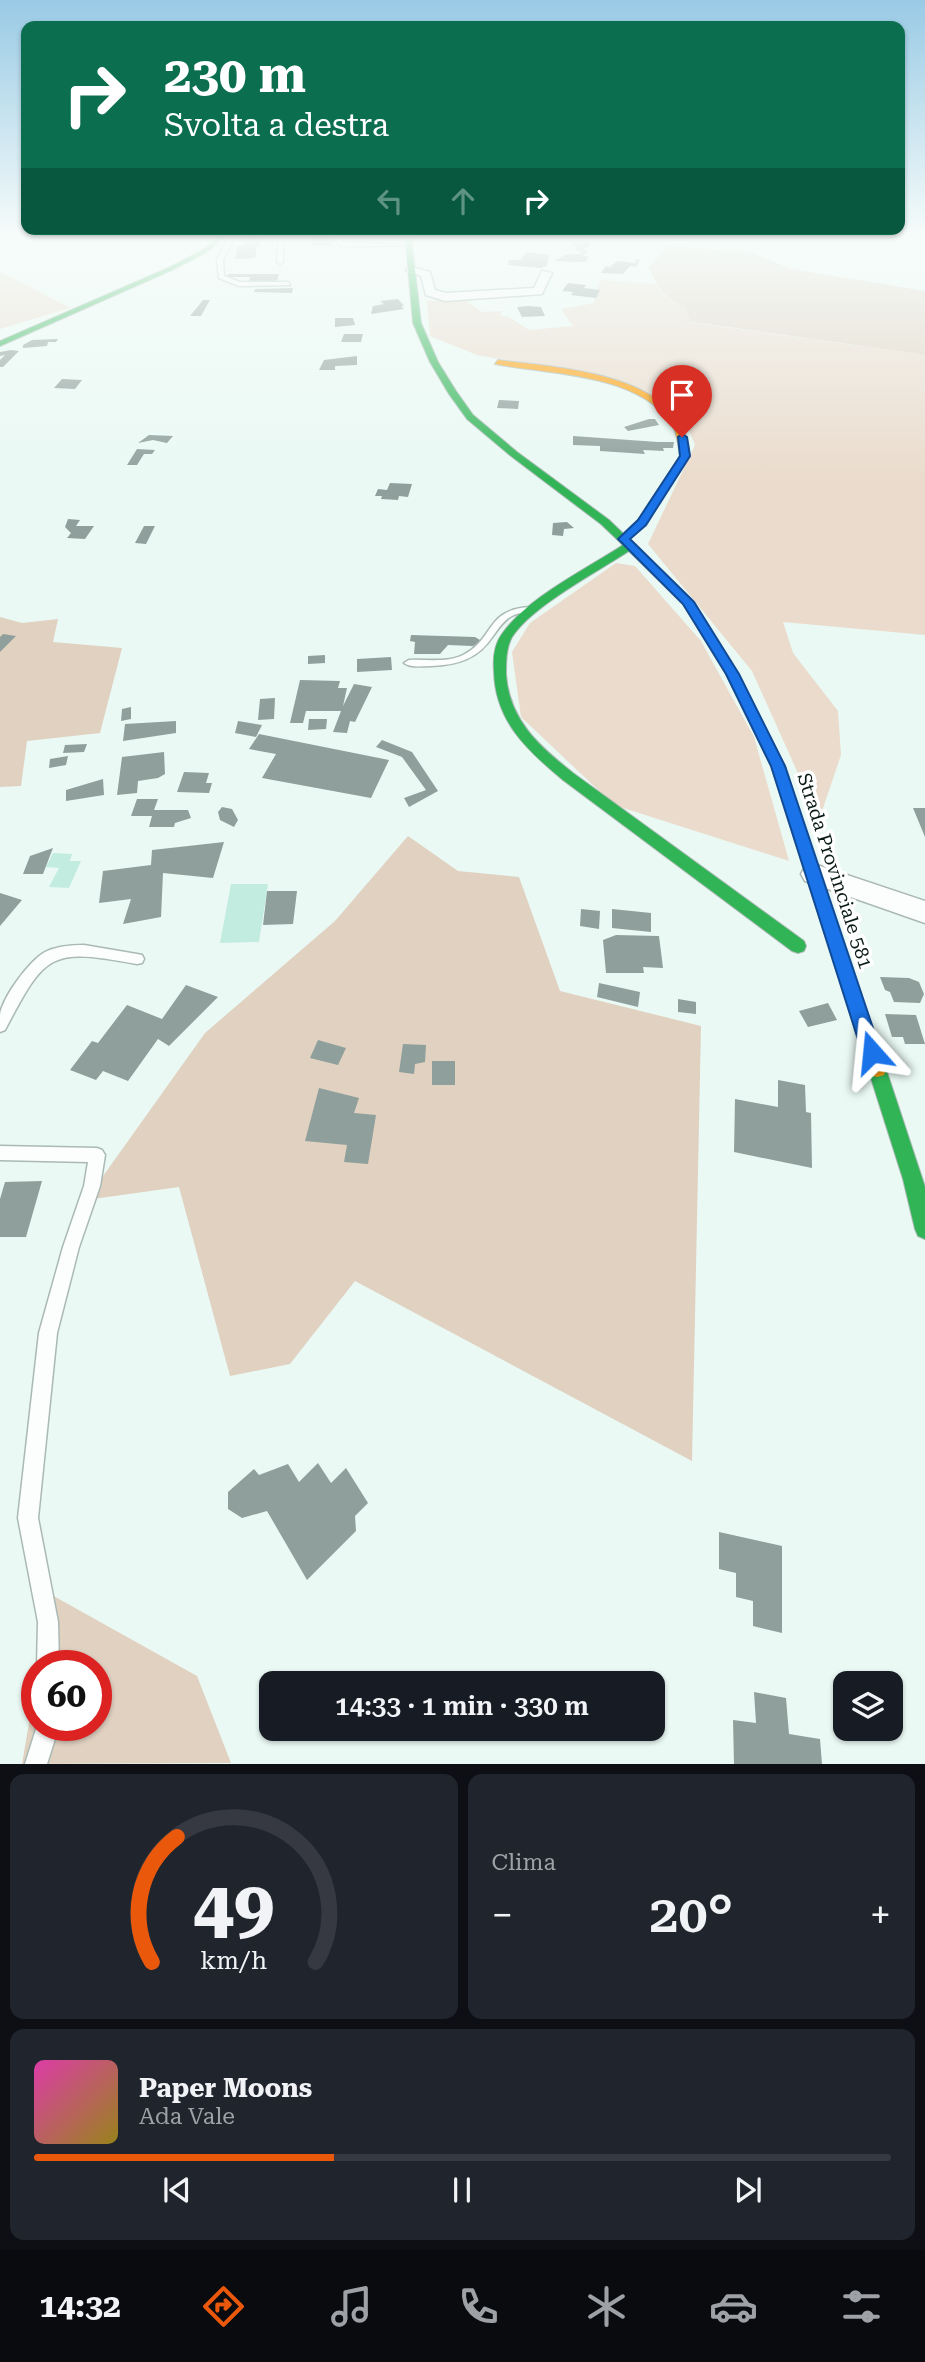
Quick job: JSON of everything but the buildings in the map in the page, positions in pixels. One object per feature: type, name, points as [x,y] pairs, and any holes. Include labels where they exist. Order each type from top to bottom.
[{"type":"street","points":[[0,344],[62,317]]},
{"type":"street","name":"Strada Provinciale 581","points":[[416,317],[434,362],[470,417],[626,542],[688,602],[732,674],[778,766],[913,1179],[925,1229]]},
{"type":"street","points":[[498,362],[614,383],[640,392],[671,415],[682,437],[685,456],[626,542],[535,610],[505,638],[500,665],[502,697],[510,720],[547,760],[717,883],[798,946]]},
{"type":"street","points":[[814,874],[925,912]]},
{"type":"lane","points":[[409,663],[457,660],[470,656],[480,647],[501,617],[512,612],[535,610]]},
{"type":"lane","points":[[0,1026],[25,978],[33,967],[52,954],[80,949],[137,959]]},
{"type":"lane","points":[[0,1153],[97,1155],[92,1186],[71,1247],[48,1333],[36,1435],[28,1518],[48,1622],[48,1650]]},
{"type":"lane","points":[[36,1763],[43,1741]]},
{"type":"shaded area","points":[[0,317],[39,317],[0,329]]},
{"type":"shaded area","points":[[428,317],[509,317],[529,330],[573,326],[567,317],[688,317],[689,322],[925,355],[925,635],[783,622],[793,653],[838,711],[841,755],[819,820],[752,671],[648,544],[695,445],[686,423],[662,399],[623,382],[477,355],[430,336]]},
{"type":"shaded area","points":[[688,317],[925,317],[925,355],[686,321]]},
{"type":"shaded area","points":[[616,563],[635,566],[701,641],[754,737],[789,861],[614,805],[521,717],[512,652],[530,623]]},
{"type":"shaded area","points":[[0,617],[22,623],[58,619],[53,642],[122,648],[100,733],[27,741],[21,786],[0,787]]},
{"type":"shaded area","points":[[408,836],[458,871],[519,877],[560,991],[701,1026],[692,1461],[355,1281],[290,1364],[230,1376],[179,1187],[86,1200],[205,1033],[335,921]]},
{"type":"shaded area","points":[[53,853],[72,854],[70,861],[81,861],[69,888],[49,887],[59,868],[46,867]]},
{"type":"shaded area","points":[[231,884],[268,884],[259,942],[220,943]]},
{"type":"shaded area","points":[[50,1594],[197,1676],[231,1763],[22,1764],[26,1741],[112,1741],[112,1650],[41,1650]]},
{"type":"traffic: fast","points":[[0,344],[60,317]]},
{"type":"traffic: fast","points":[[416,317],[434,362],[470,417],[514,454],[605,522],[688,602],[732,674],[778,766],[796,822]]},
{"type":"traffic: fast","points":[[630,545],[545,601],[506,637],[500,666],[507,711],[521,733],[551,762],[798,946]]},
{"type":"traffic: fast","points":[[877,1069],[913,1179],[925,1229]]},
{"type":"traffic: slow","points":[[498,362],[590,376],[614,383],[655,402],[674,420],[681,435],[685,456],[642,522],[623,539]]},
{"type":"traffic: slow","points":[[796,822],[877,1069]]},
{"type":"route","points":[[682,437],[685,456],[642,522],[623,539],[688,602],[732,674],[778,766],[872,1052]]}]
